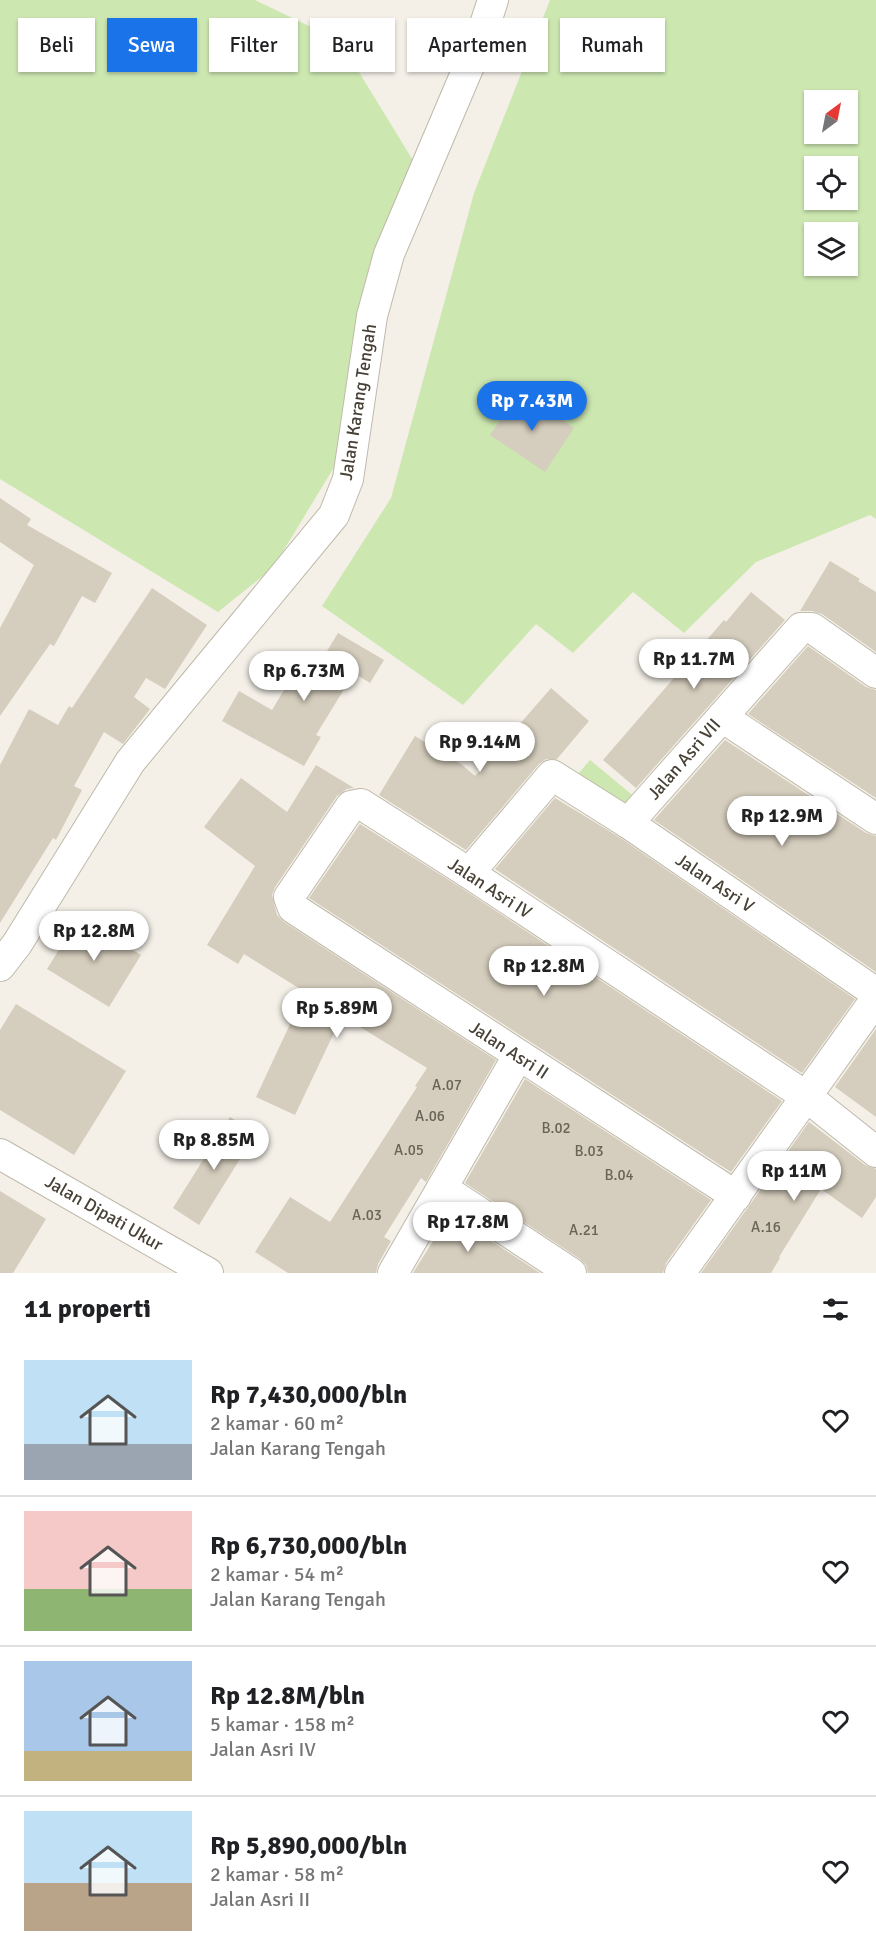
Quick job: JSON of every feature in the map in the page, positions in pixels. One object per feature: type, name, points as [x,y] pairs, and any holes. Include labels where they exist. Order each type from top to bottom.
[{"type":"street","name":"Jalan Karang Tengah","points":[[6,948],[130,762],[334,515],[348,479],[372,316],[389,254],[480,40],[493,0]]},
{"type":"street","name":"Jalan Asri VII","points":[[628,824],[801,628],[812,628],[876,673]]},
{"type":"street","points":[[722,717],[876,819]]},
{"type":"street","name":"Jalan Asri V","points":[[469,873],[552,775],[876,993]]},
{"type":"street","name":"Jalan Asri IV","points":[[289,897],[351,806],[360,804],[469,873],[807,1097],[876,1152]]},
{"type":"street","name":"Jalan Asri II","points":[[289,897],[293,908],[736,1196]]},
{"type":"street","points":[[680,1273],[876,999]]},
{"type":"street","points":[[393,1273],[519,1056]]},
{"type":"street","name":"Jalan Dipati Ukur","points":[[0,1154],[208,1273]]},
{"type":"street","points":[[442,1188],[571,1273]]},
{"type":"green space","points":[[0,0],[255,0],[292,18],[209,18],[209,72],[298,72],[298,21],[310,27],[310,72],[359,72],[414,162],[336,464],[273,568],[218,612],[0,479]]},
{"type":"green space","points":[[550,0],[876,0],[876,519],[870,515],[756,562],[684,633],[633,592],[573,653],[536,624],[463,705],[322,606],[391,498],[474,193],[522,72],[548,72],[548,18],[543,18]]},
{"type":"green space","points":[[590,760],[636,798],[624,812],[578,774]]},
{"type":"building","points":[[520,391],[574,428],[545,472],[490,435]]},
{"type":"building","points":[[0,498],[31,519],[27,525],[112,573],[95,603],[82,596],[54,646],[50,644],[0,716],[0,628],[34,565],[0,542]]},
{"type":"building","points":[[830,561],[860,579],[858,581],[876,592],[876,652],[822,614],[800,611]]},
{"type":"building","points":[[152,588],[207,625],[165,689],[146,678],[134,697],[150,709],[123,744],[104,732],[74,786],[82,790],[56,840],[53,838],[0,923],[0,765],[29,709],[58,725],[69,706],[72,708]]},
{"type":"building","points":[[751,592],[785,620],[636,788],[603,760]]},
{"type":"building","points":[[338,633],[384,660],[370,683],[354,673],[316,735],[321,737],[304,766],[222,721],[239,691],[272,710],[293,675],[307,684]]},
{"type":"building","points":[[808,646],[866,687],[876,690],[876,798],[748,714]]},
{"type":"building","points":[[551,688],[589,721],[557,759],[546,759],[539,764],[466,850],[379,795],[415,736],[461,764],[475,776]]},
{"type":"building","points":[[725,740],[866,833],[876,836],[876,972],[654,820]]},
{"type":"building","points":[[316,765],[354,788],[347,789],[337,796],[275,887],[272,895],[277,915],[284,922],[496,1060],[426,1182],[421,1178],[384,1237],[391,1241],[378,1264],[376,1273],[288,1273],[255,1252],[290,1197],[330,1222],[427,1068],[342,1016],[295,1115],[256,1097],[305,992],[244,954],[238,964],[207,945],[255,866],[204,827],[241,778],[287,812]]},
{"type":"building","points":[[555,798],[619,837],[855,999],[802,1073],[495,869]]},
{"type":"building","points":[[360,824],[460,887],[782,1101],[731,1172],[309,898]]},
{"type":"building","points":[[79,917],[141,955],[109,1007],[47,969]]},
{"type":"building","points":[[16,1004],[126,1071],[74,1155],[0,1110],[0,1030]]},
{"type":"building","points":[[876,1029],[876,1117],[835,1087]]},
{"type":"building","points":[[525,1079],[711,1200],[666,1263],[663,1273],[588,1273],[586,1265],[580,1259],[465,1183]]},
{"type":"building","points":[[230,1117],[256,1133],[199,1225],[173,1208]]},
{"type":"building","points":[[809,1122],[865,1165],[876,1169],[876,1197],[862,1218],[821,1189],[771,1273],[701,1273]]},
{"type":"building","points":[[0,1191],[46,1219],[13,1273],[0,1273]]},
{"type":"building","points":[[450,1214],[540,1273],[413,1273]]}]
